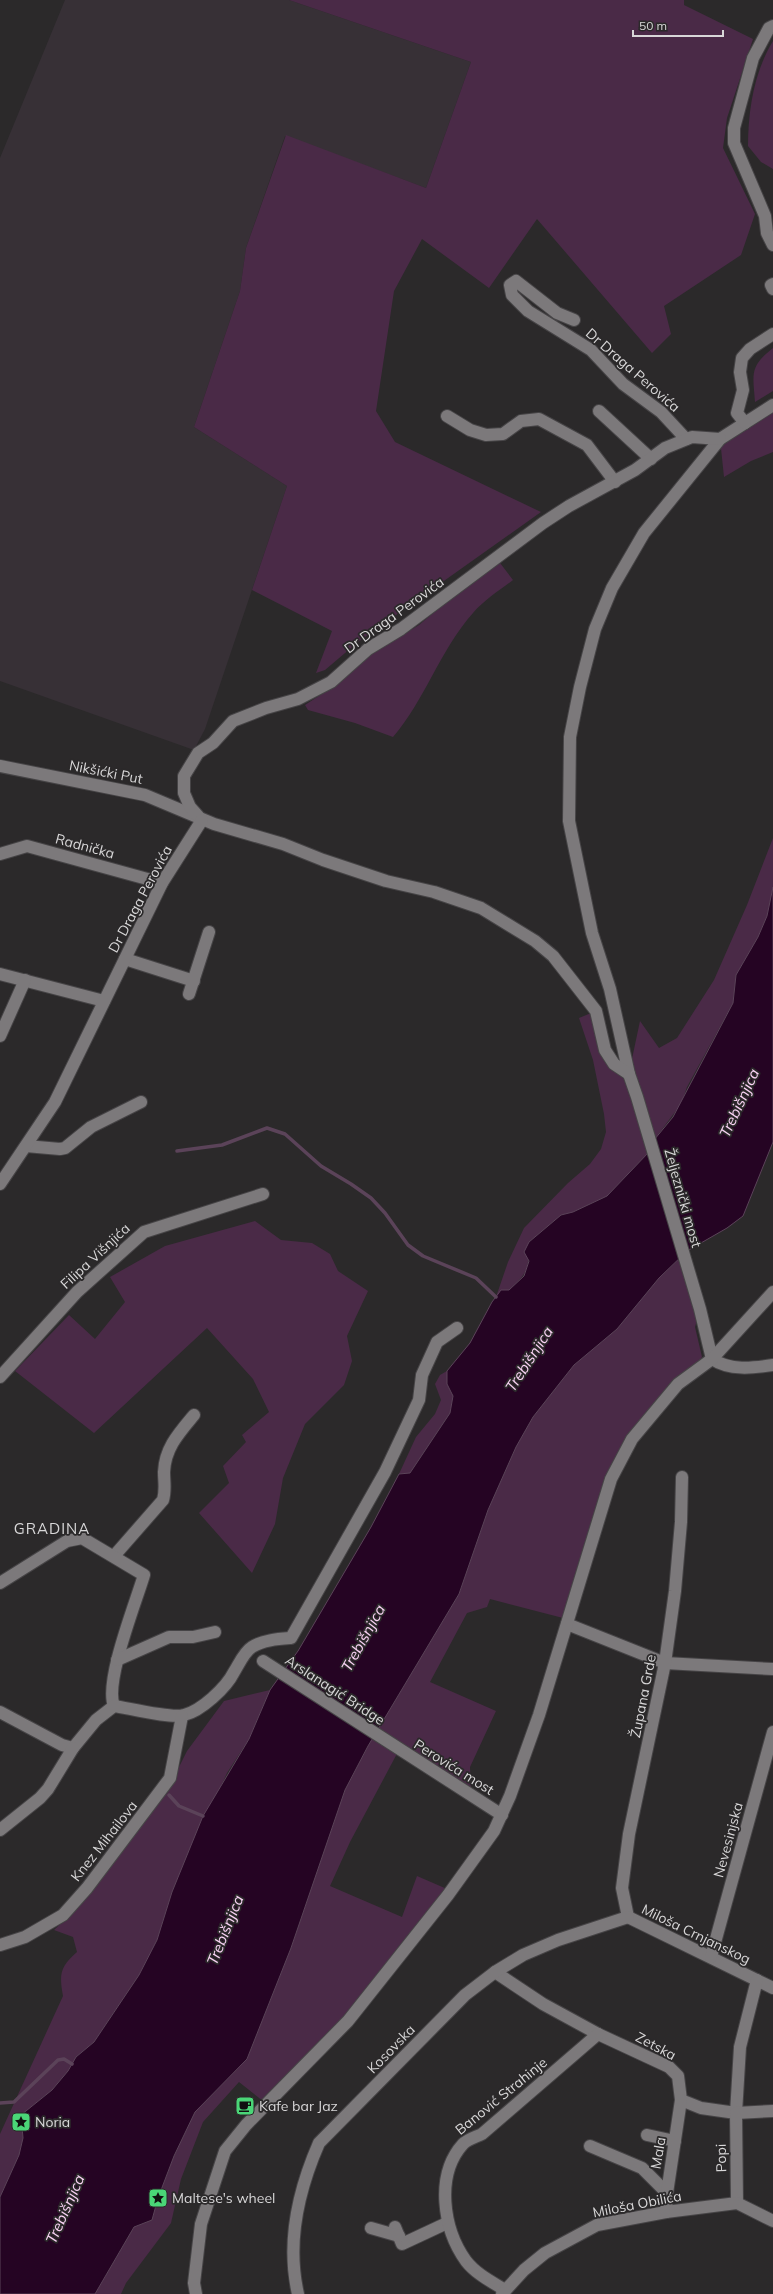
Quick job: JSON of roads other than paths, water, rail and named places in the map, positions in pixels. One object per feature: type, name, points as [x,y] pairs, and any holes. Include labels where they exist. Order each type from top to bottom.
[{"type":"street","points":[[773,26],[769,28],[753,58],[734,128],[734,143],[765,216],[767,233],[773,245]]},
{"type":"street","name":"Dr Draga Perovića","points":[[574,320],[557,313],[516,281],[510,285],[512,295],[528,311],[591,350],[624,384],[661,412],[686,439]]},
{"type":"street","points":[[773,284],[771,285],[773,290]]},
{"type":"street","points":[[745,423],[737,413],[742,390],[740,372],[742,358],[750,349],[773,334]]},
{"type":"street","name":"Željeznički most","points":[[712,1359],[700,1309],[637,1097],[628,1074],[610,989],[592,933],[569,820],[570,737],[580,686],[595,629],[612,588],[644,533],[720,439],[773,405]]},
{"type":"street","points":[[599,411],[651,459]]},
{"type":"street","points":[[447,416],[470,430],[486,435],[503,434],[521,421],[539,419],[587,445],[615,482]]},
{"type":"street","name":"Dr Draga Perovića","points":[[0,1184],[55,1102],[162,883],[202,820],[190,807],[184,793],[184,776],[198,752],[213,743],[233,721],[266,708],[298,699],[331,682],[368,649],[401,629],[543,523],[569,506],[615,482],[666,448],[686,439],[692,437],[720,439]]},
{"type":"street","name":"Nikšićki Put","points":[[0,766],[145,794],[202,820],[283,844],[323,860],[386,881],[460,899],[481,908],[511,925],[547,951],[569,974],[596,1011],[605,1050],[614,1064],[628,1074]]},
{"type":"street","name":"Radnička","points":[[0,854],[27,846],[162,883]]},
{"type":"street","points":[[189,994],[209,932]]},
{"type":"street","points":[[125,959],[194,981]]},
{"type":"street","points":[[0,974],[104,1001]]},
{"type":"street","points":[[0,1036],[25,980]]},
{"type":"street","points":[[26,1146],[60,1149],[65,1148],[91,1127],[141,1102]]},
{"type":"street","name":"Filipa Višnjića","points":[[0,1377],[77,1292],[144,1232],[263,1194]]},
{"type":"street","points":[[196,2294],[194,2283],[201,2224],[225,2151],[246,2126],[348,2021],[448,1894],[494,1831],[502,1815],[539,1715],[611,1479],[632,1439],[678,1384],[712,1359],[773,1292]]},
{"type":"street","points":[[0,1830],[40,1798],[73,1748],[96,1720],[114,1706],[182,1716],[196,1711],[212,1698],[234,1674],[238,1665],[251,1648],[274,1639],[291,1638],[385,1472],[419,1400],[422,1374],[437,1342],[457,1328]]},
{"type":"street","points":[[712,1359],[732,1367],[752,1368],[773,1365]]},
{"type":"street","points":[[114,1556],[163,1500],[165,1492],[166,1455],[174,1440],[194,1415]]},
{"type":"street","name":"Župana Grde","points":[[628,1918],[622,1888],[629,1834],[665,1663],[676,1583],[681,1522],[682,1477]]},
{"type":"street","points":[[0,1582],[67,1541],[82,1538],[144,1575],[117,1660],[110,1698],[114,1706]]},
{"type":"street","points":[[567,1624],[665,1663],[773,1669]]},
{"type":"street","points":[[117,1660],[169,1637],[193,1637],[215,1632]]},
{"type":"street","name":"Arslanagić Bridge","points":[[263,1661],[390,1744]]},
{"type":"street","points":[[0,1712],[62,1745],[73,1748]]},
{"type":"street","name":"Knez Mihailova","points":[[0,1945],[25,1937],[63,1915],[87,1888],[170,1778],[182,1716]]},
{"type":"street","name":"Nevesinjska","points":[[711,1957],[773,1732]]},
{"type":"street","name":"Perovića most","points":[[390,1744],[502,1815]]},
{"type":"street","name":"Miloša Crnjanskog","points":[[628,1918],[773,1988]]},
{"type":"street","name":"Kosovska","points":[[298,2294],[293,2261],[294,2231],[298,2203],[309,2166],[319,2143],[455,2004],[495,1972],[523,1955],[558,1940],[628,1918]]},
{"type":"street","name":"Zetska","points":[[495,1972],[543,2004],[598,2034],[669,2067],[678,2076],[682,2100]]},
{"type":"street","points":[[736,2113],[740,2047],[757,1980]]},
{"type":"street","name":"Banović Strahinje","points":[[504,2292],[478,2273],[466,2261],[447,2223],[445,2185],[454,2157],[463,2144],[482,2134],[598,2034]]},
{"type":"street","points":[[682,2100],[701,2108],[736,2113],[773,2111]]},
{"type":"street","name":"Mala","points":[[666,2212],[667,2193],[682,2100]]},
{"type":"street","name":"Popi","points":[[736,2113],[737,2203]]},
{"type":"street","points":[[647,2135],[675,2141]]},
{"type":"street","points":[[590,2146],[642,2168],[667,2193]]},
{"type":"street","points":[[737,2203],[773,2221]]},
{"type":"street","name":"Miloša Obilića","points":[[504,2292],[529,2265],[565,2240],[597,2225],[666,2212],[737,2203]]},
{"type":"street","points":[[372,2228],[397,2232],[402,2244],[447,2223]]},
{"type":"water","name":"Trebišnjica","points":[[773,887],[773,1142],[743,1216],[727,1228],[687,1251],[659,1278],[617,1329],[574,1365],[533,1417],[516,1447],[488,1510],[459,1594],[368,1746],[345,1790],[291,1948],[247,2059],[195,2112],[174,2156],[158,2198],[152,2220],[134,2227],[95,2294],[0,2294],[0,2197],[19,2155],[23,2138],[21,2115],[52,2090],[68,2071],[76,2057],[94,2042],[139,1975],[157,1940],[172,1892],[203,1816],[249,1739],[270,1690],[298,1651],[371,1527],[399,1474],[410,1473],[450,1413],[453,1396],[447,1384],[447,1371],[470,1343],[492,1302],[501,1290],[509,1290],[524,1276],[529,1261],[524,1252],[529,1242],[561,1215],[573,1212],[607,1196],[649,1152],[654,1140],[673,1117],[733,1003],[736,975],[758,937],[767,916]]},
{"type":"waterway","points":[[177,1151],[222,1145],[267,1128],[285,1134],[321,1166],[371,1198],[385,1213],[408,1245],[423,1256],[476,1278],[496,1297]]},
{"type":"waterway","points":[[169,1795],[179,1806],[203,1816]]},
{"type":"waterway","points":[[0,2103],[14,2102],[58,2060],[64,2059],[72,2064]]},
{"type":"place","name":"Kafe bar Jaz","points":[[245,2106]]},
{"type":"place","name":"Noria","points":[[21,2122]]},
{"type":"place","name":"Maltese's wheel","points":[[158,2198]]},
{"type":"district","name":"GRADINA","points":[[52,1528]]}]
